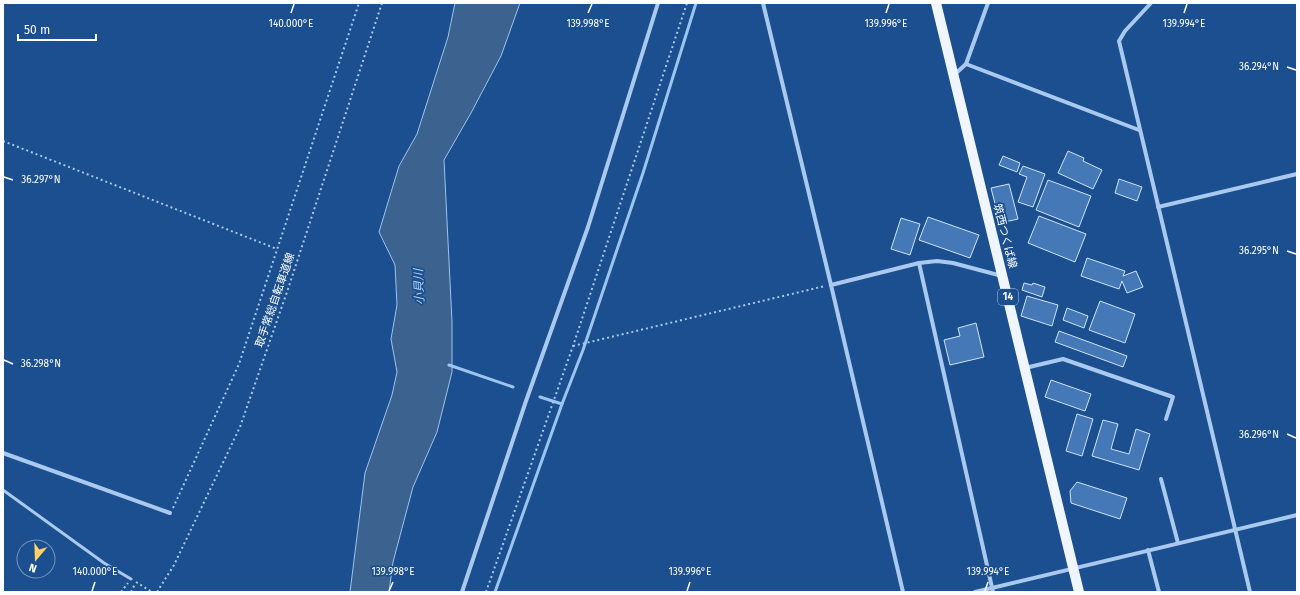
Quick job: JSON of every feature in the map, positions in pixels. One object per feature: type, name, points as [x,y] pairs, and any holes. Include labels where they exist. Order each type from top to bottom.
[{"type":"main road","name":"筑西つくば線","points":[[936,3],[1079,592]]},
{"type":"street","points":[[462,592],[526,401],[588,227],[658,3]]},
{"type":"street","points":[[763,3],[903,592]]},
{"type":"street","points":[[954,75],[966,64],[988,3]]},
{"type":"street","points":[[1151,3],[1125,31],[1119,41],[1250,592]]},
{"type":"street","points":[[966,64],[1139,130]]},
{"type":"street","points":[[1158,207],[1297,174]]},
{"type":"street","points":[[831,285],[919,263],[937,261],[953,263],[1002,276]]},
{"type":"street","points":[[919,263],[993,590]]},
{"type":"street","points":[[1025,368],[1063,359],[1173,397],[1166,419]]},
{"type":"street","points":[[3,453],[170,513]]},
{"type":"street","points":[[1161,479],[1178,543]]},
{"type":"street","points":[[975,592],[993,590],[1148,550],[1297,516]]},
{"type":"street","points":[[1148,550],[1159,592]]},
{"type":"lane","points":[[3,490],[104,563],[131,579]]},
{"type":"path","points":[[170,513],[239,364],[359,3]]},
{"type":"path","name":"取手常総自転車道線","points":[[158,592],[174,565],[240,427],[288,290],[382,3]]},
{"type":"path","points":[[486,592],[573,346],[687,3]]},
{"type":"path","points":[[3,141],[278,249]]},
{"type":"path","points":[[573,346],[831,285]]},
{"type":"path","points":[[121,592],[131,579]]},
{"type":"path","points":[[136,582],[152,592]]},
{"type":"water","name":"小貝川","points":[[455,3],[520,3],[501,56],[444,160],[452,322],[452,372],[437,432],[413,487],[393,562],[389,592],[350,592],[365,473],[392,395],[397,372],[391,339],[397,305],[395,265],[379,232],[399,166],[417,134],[448,37]]},
{"type":"building","points":[[1068,151],[1084,158],[1083,161],[1102,170],[1093,189],[1058,173]]},
{"type":"building","points":[[1003,156],[1020,163],[1017,172],[999,165]]},
{"type":"building","points":[[1023,166],[1045,174],[1033,207],[1018,202],[1027,177],[1019,174]]},
{"type":"building","points":[[1119,179],[1142,187],[1137,201],[1115,193]]},
{"type":"building","points":[[1048,180],[1091,196],[1079,227],[1036,210]]},
{"type":"building","points":[[1009,184],[1018,219],[1000,223],[991,188]]},
{"type":"building","points":[[1039,216],[1086,234],[1075,262],[1028,243]]},
{"type":"building","points":[[928,217],[979,235],[970,258],[919,240]]},
{"type":"building","points":[[901,218],[920,224],[910,255],[891,249]]},
{"type":"building","points":[[1087,258],[1125,271],[1123,276],[1136,271],[1143,287],[1127,293],[1122,281],[1119,289],[1081,276]]},
{"type":"building","points":[[1024,283],[1032,285],[1033,283],[1045,287],[1042,297],[1022,290]]},
{"type":"building","points":[[1027,296],[1058,305],[1052,326],[1021,316]]},
{"type":"building","points":[[1100,301],[1135,314],[1125,343],[1089,330]]},
{"type":"building","points":[[1067,308],[1088,316],[1084,328],[1063,320]]},
{"type":"building","points":[[976,323],[984,357],[950,365],[944,340],[960,336],[958,328]]},
{"type":"building","points":[[1059,331],[1127,356],[1123,367],[1055,342]]},
{"type":"building","points":[[1051,380],[1091,394],[1085,411],[1045,397]]},
{"type":"building","points":[[1077,414],[1093,419],[1082,456],[1066,451]]},
{"type":"building","points":[[1103,420],[1118,424],[1111,449],[1129,454],[1136,429],[1150,434],[1139,470],[1092,456]]},
{"type":"building","points":[[1077,482],[1127,498],[1120,519],[1071,503],[1070,491]]},
{"type":"waterway","points":[[495,592],[562,404],[583,350],[643,173],[696,3]]},
{"type":"waterway","points":[[449,365],[513,387]]},
{"type":"waterway","points":[[540,397],[562,404]]}]
